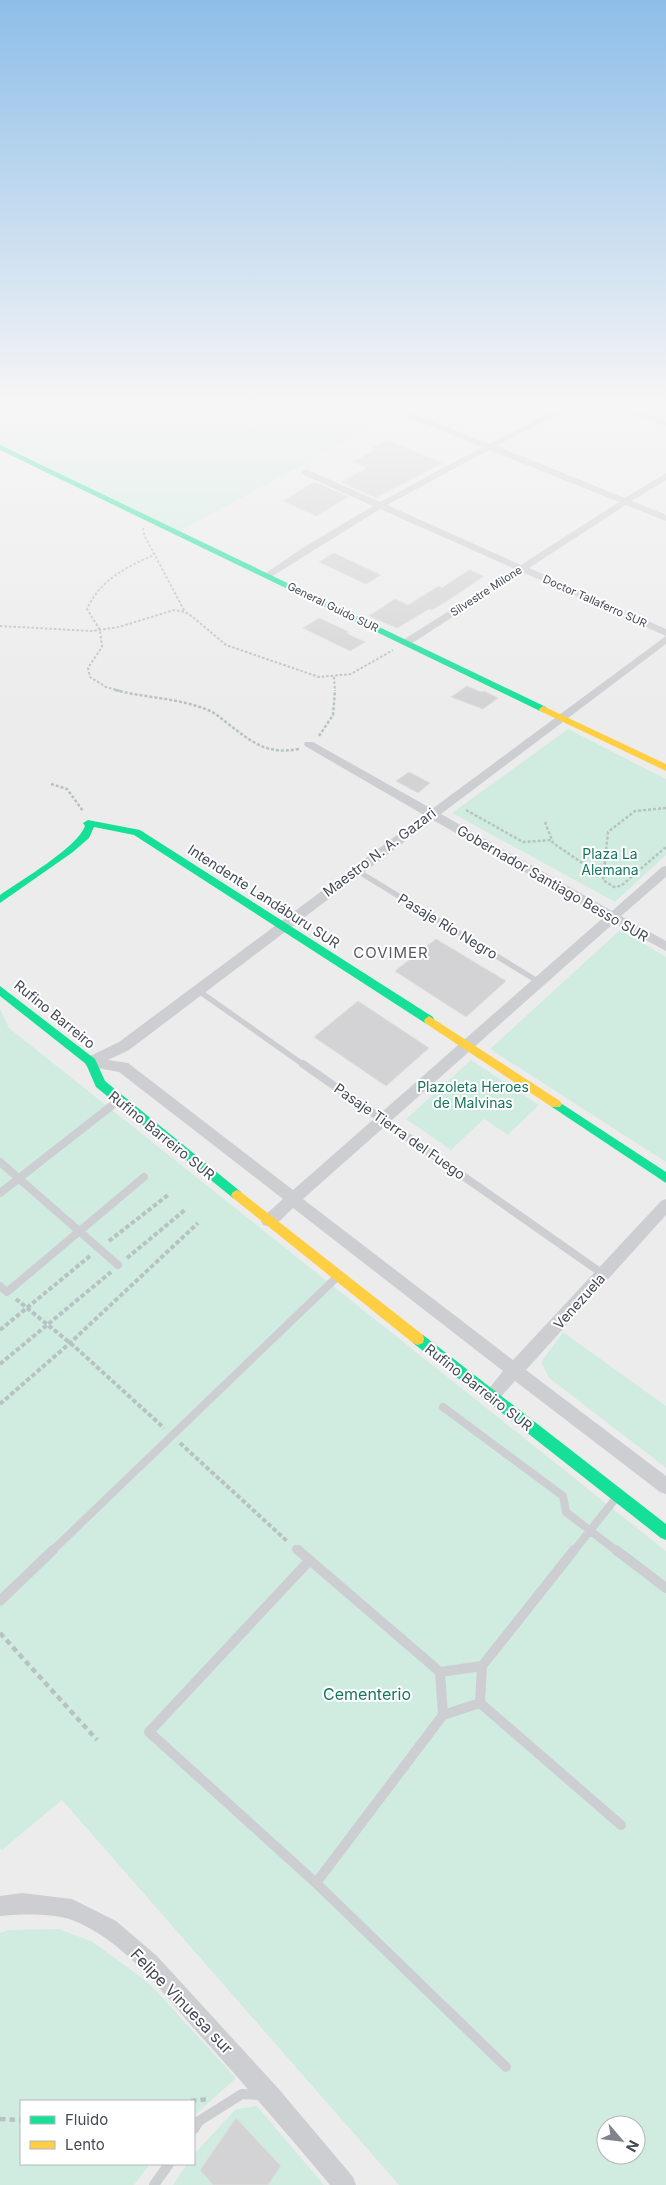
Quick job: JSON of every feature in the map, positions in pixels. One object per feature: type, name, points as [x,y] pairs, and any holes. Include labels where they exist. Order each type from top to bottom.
[{"type":"street","name":"General Guido SUR","points":[[125,506],[666,768]]},
{"type":"street","points":[[268,575],[378,506]]},
{"type":"street","name":"Doctor Tallaferro SUR","points":[[385,506],[666,633]]},
{"type":"street","name":"Silvestre Milone","points":[[407,642],[619,506]]},
{"type":"street","points":[[635,506],[666,518]]},
{"type":"street","name":"Maestro N. A. Gazari","points":[[91,1062],[124,1046],[196,990],[666,639]]},
{"type":"street","name":"Gobernador Santiago Besso SUR","points":[[309,744],[666,947]]},
{"type":"street","points":[[0,900],[49,866],[86,836],[90,826],[88,823]]},
{"type":"street","name":"Intendente Landáburu SUR","points":[[88,823],[137,832],[467,1045],[666,1178]]},
{"type":"street","points":[[268,1221],[666,870]]},
{"type":"street","name":"Rufino Barreiro","points":[[0,990],[91,1062]]},
{"type":"street","name":"Rufino Barreiro SUR","points":[[91,1062],[100,1084],[119,1100],[268,1221],[666,1533]]},
{"type":"street","name":"Rufino Barreiro SUR","points":[[91,1062],[123,1067],[666,1486]]},
{"type":"street","name":"Venezuela","points":[[492,1396],[666,1206]]},
{"type":"street","name":"Felipe Vinuesa sur","points":[[0,1906],[22,1903],[72,1909],[109,1928],[150,1963],[269,2095],[345,2185]]},
{"type":"lane","name":"Pasaje Río Negro","points":[[356,870],[539,982]]},
{"type":"lane","name":"Pasaje Tierra del Fuego","points":[[196,990],[603,1274]]},
{"type":"lane","points":[[0,1193],[119,1100]]},
{"type":"lane","points":[[0,1162],[118,1265]]},
{"type":"lane","points":[[0,1286],[7,1292],[144,1177]]},
{"type":"lane","points":[[0,1601],[338,1276]]},
{"type":"lane","points":[[443,1408],[563,1496],[566,1512],[666,1588]]},
{"type":"lane","points":[[480,1703],[482,1666],[618,1496]]},
{"type":"lane","points":[[296,1549],[440,1672],[443,1715]]},
{"type":"lane","points":[[309,1561],[149,1732],[316,1883],[506,2067]]},
{"type":"lane","points":[[440,1672],[482,1666]]},
{"type":"lane","points":[[316,1883],[443,1715],[480,1703]]},
{"type":"lane","points":[[480,1703],[621,1825]]},
{"type":"lane","points":[[195,2127],[199,2121],[242,2094],[269,2095]]},
{"type":"lane","points":[[154,2185],[168,2165]]},
{"type":"path","points":[[150,518],[143,525],[144,535],[185,612],[226,645],[311,674],[334,677],[351,674],[407,642]]},
{"type":"path","points":[[154,555],[116,573],[90,600],[87,609],[100,630],[102,647],[88,668],[90,677],[101,686],[127,694],[161,698],[212,711],[255,744],[268,750],[283,753],[304,748],[320,736],[333,719],[335,701],[334,677]]},
{"type":"path","points":[[0,626],[100,630],[119,627],[174,610],[185,612]]},
{"type":"path","points":[[51,784],[60,784],[69,788],[88,823]]},
{"type":"path","points":[[666,808],[635,811],[608,832],[603,880],[614,887],[621,886],[666,847]]},
{"type":"path","points":[[466,810],[523,842],[552,840]]},
{"type":"path","points":[[545,822],[553,843],[594,871],[603,872]]},
{"type":"path","points":[[0,1330],[168,1195]]},
{"type":"path","points":[[0,1364],[186,1209]]},
{"type":"path","points":[[0,1404],[198,1223]]},
{"type":"path","points":[[7,1292],[70,1342],[296,1549]]},
{"type":"path","points":[[0,1633],[98,1740]]},
{"type":"path","points":[[0,2119],[20,2120]]},
{"type":"green space","points":[[123,506],[226,506],[178,532]]},
{"type":"green space","name":"Plaza La Alemana","points":[[568,729],[666,779],[666,855],[615,902],[452,813]]},
{"type":"green space","points":[[620,930],[666,957],[666,1162],[490,1049]]},
{"type":"green space","name":"Cementerio","points":[[0,1009],[9,1028],[666,1551],[666,2185],[399,2185],[62,1800],[2,1850],[0,1848]]},
{"type":"green space","name":"Plazoleta Heroes de Malvinas","points":[[471,1060],[539,1105],[508,1135],[484,1119],[451,1150],[406,1119]]},
{"type":"green space","points":[[563,1332],[666,1406],[666,1468],[549,1378],[541,1362]]},
{"type":"green space","points":[[59,1929],[93,1942],[150,1984],[236,2078],[195,2115],[195,2100],[20,2100],[20,2165],[149,2165],[134,2185],[0,2185],[0,1933],[8,1930]]},
{"type":"green space","points":[[257,2106],[324,2185],[173,2185],[186,2165],[195,2165],[195,2153],[236,2109]]},
{"type":"building","points":[[294,506],[333,506],[316,516]]},
{"type":"building","points":[[334,553],[381,575],[366,584],[319,562]]},
{"type":"building","points":[[469,570],[484,576],[432,610],[429,609],[397,628],[369,616],[395,599],[408,605],[439,586],[442,588]]},
{"type":"building","points":[[319,618],[365,642],[350,651],[303,628]]},
{"type":"building","points":[[467,686],[498,698],[483,709],[451,697]]},
{"type":"building","points":[[409,772],[430,783],[418,793],[396,781]]},
{"type":"building","points":[[436,939],[506,981],[466,1017],[395,971]]},
{"type":"building","points":[[358,1001],[429,1048],[386,1086],[314,1037]]},
{"type":"building","points":[[236,2118],[281,2166],[268,2185],[213,2185],[200,2170]]},
{"type":"traffic: fast","points":[[122,506],[543,709]]},
{"type":"traffic: fast","points":[[0,900],[70,850],[86,836],[90,826],[88,823],[137,832],[429,1020]]},
{"type":"traffic: fast","points":[[0,990],[91,1062],[100,1084],[237,1195]]},
{"type":"traffic: fast","points":[[556,1104],[666,1178]]},
{"type":"traffic: fast","points":[[418,1339],[666,1533]]},
{"type":"traffic: slow","points":[[543,709],[666,768]]},
{"type":"traffic: slow","points":[[429,1020],[556,1104]]},
{"type":"traffic: slow","points":[[237,1195],[418,1339]]},
{"type":"district","name":"COVIMER","points":[[391,952]]}]
